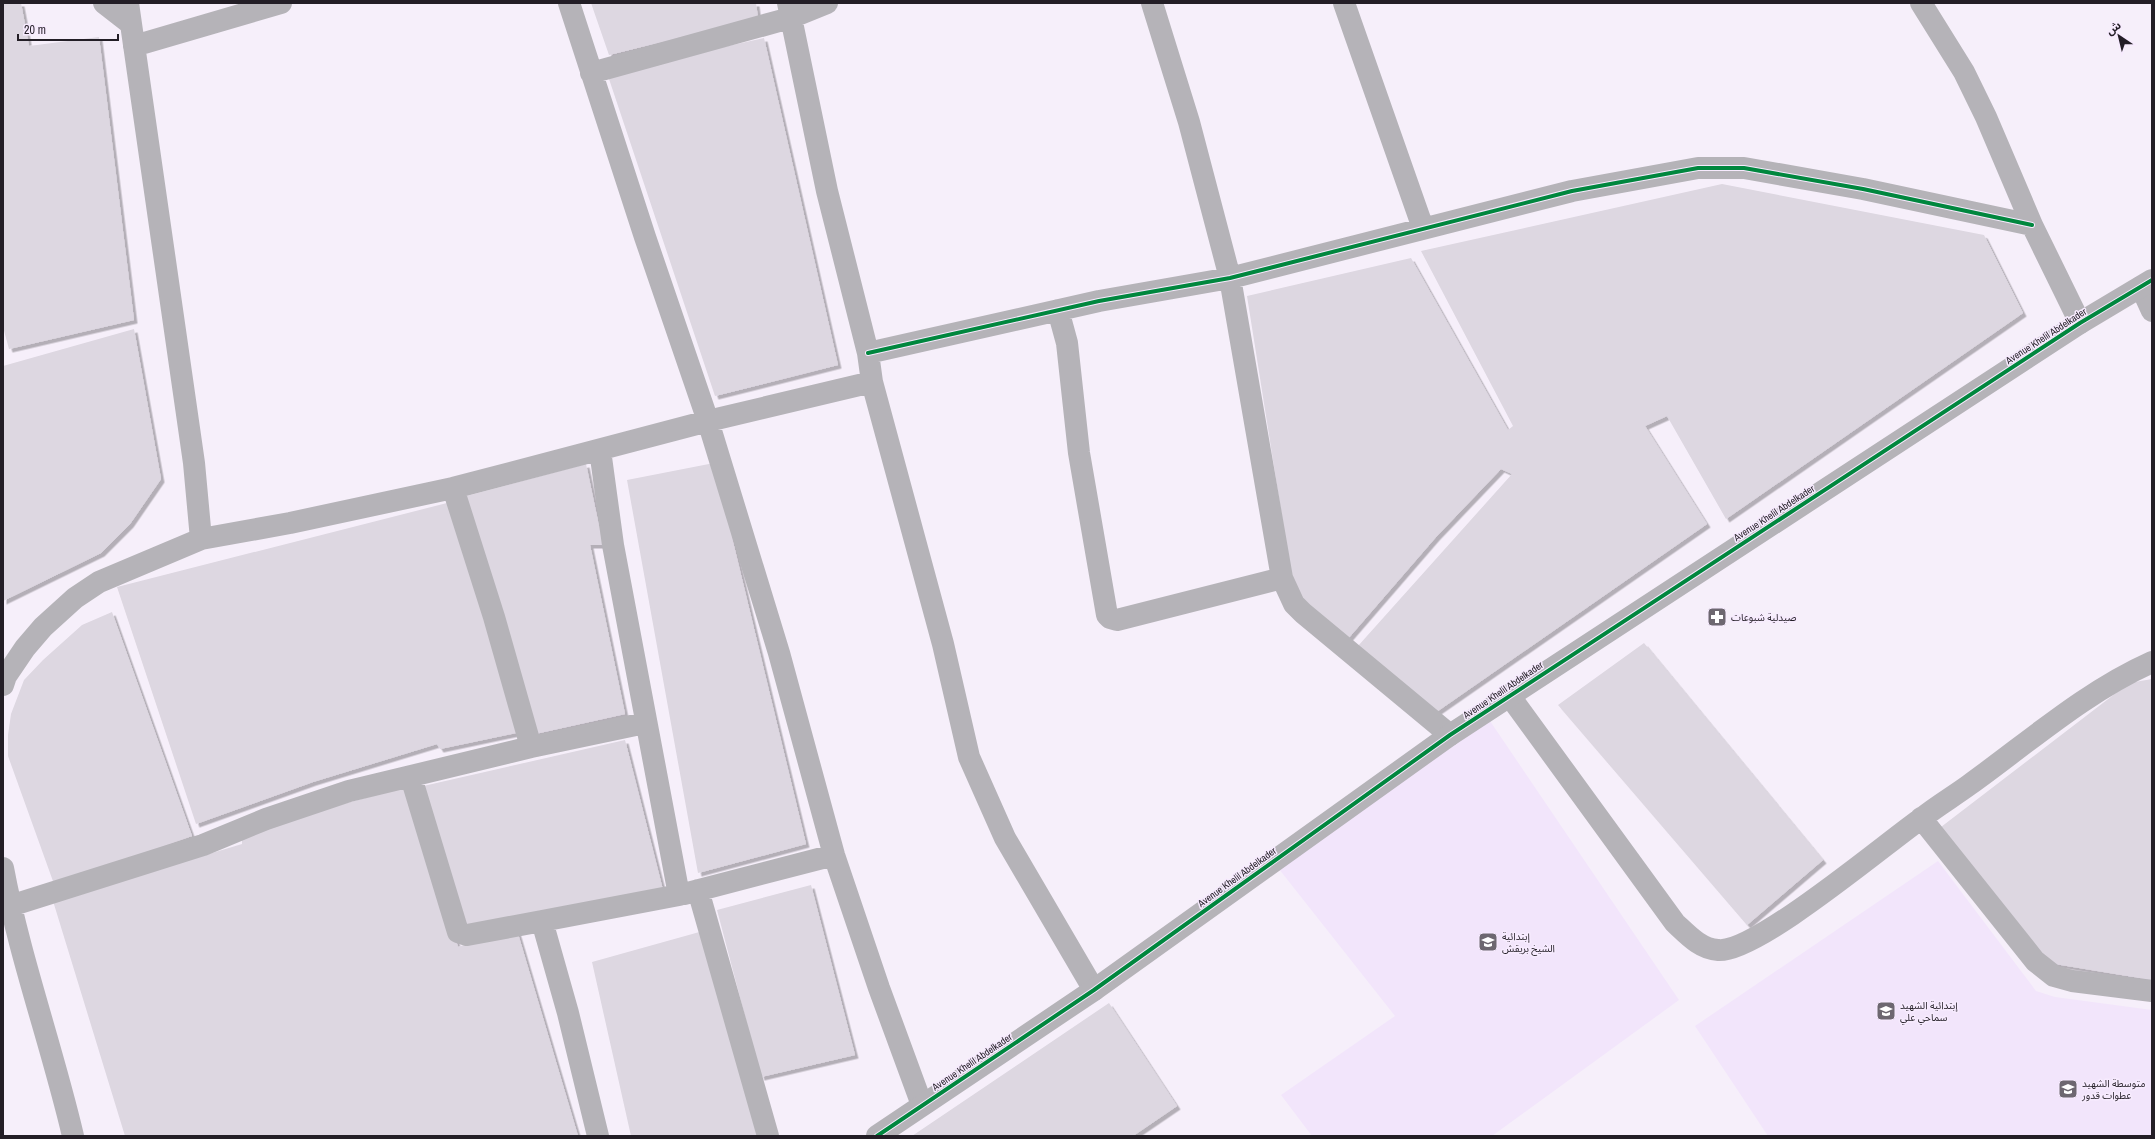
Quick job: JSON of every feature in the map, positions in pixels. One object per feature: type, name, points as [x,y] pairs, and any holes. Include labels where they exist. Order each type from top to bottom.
[{"type":"street","points":[[104,3],[130,24]]},
{"type":"street","points":[[128,3],[194,463],[201,539]]},
{"type":"street","points":[[134,46],[281,3]]},
{"type":"street","points":[[569,3],[708,422],[779,653],[834,855],[879,988],[922,1105]]},
{"type":"street","points":[[591,73],[789,10],[827,3]]},
{"type":"street","points":[[1152,3],[1190,122],[1230,278],[1282,578],[1294,604],[1303,613],[1450,734]]},
{"type":"street","points":[[1344,3],[1423,228]]},
{"type":"street","points":[[1921,3],[1964,72],[1986,117],[2032,225],[2080,323]]},
{"type":"street","points":[[789,10],[827,191],[868,353],[872,382],[943,644],[969,757],[1005,838],[1094,990]]},
{"type":"street","points":[[868,353],[1058,310],[1230,278],[1572,191],[1698,168],[1744,168],[1863,189],[2032,225]]},
{"type":"street","points":[[2147,284],[2152,311]]},
{"type":"street","name":"Avenue Khelil Abdelkader","points":[[877,1136],[1094,990],[1450,734],[2080,323],[2147,284]]},
{"type":"street","points":[[1058,310],[1067,343],[1079,453],[1107,615],[1110,618],[1117,620],[1282,578]]},
{"type":"street","points":[[4,677],[25,648],[44,627],[75,598],[99,582],[201,539],[453,488],[708,422],[872,382]]},
{"type":"street","points":[[600,450],[614,545],[645,723],[688,893],[768,1136]]},
{"type":"street","points":[[453,488],[494,617],[531,748]]},
{"type":"street","points":[[1509,695],[1675,923],[1695,942],[1718,950],[1734,948],[1760,936],[1864,863],[1921,818],[1969,785],[2051,723],[2128,672],[2152,662]]},
{"type":"street","points":[[10,906],[204,845],[266,819],[349,791],[645,723]]},
{"type":"street","points":[[411,777],[458,932],[467,935],[688,893],[834,855]]},
{"type":"street","points":[[1921,818],[2035,961],[2054,976],[2072,981],[2152,991]]},
{"type":"street","points":[[3,868],[10,906],[59,1076],[73,1136]]},
{"type":"street","points":[[542,921],[568,1013],[598,1136]]},
{"type":"shaded area","name":"إبتدائية الشيخ بريقش","points":[[1490,721],[1679,1000],[1492,1136],[1312,1136],[1281,1095],[1395,1016],[1275,864]]},
{"type":"shaded area","name":"إبتدائية الشهيد سماحي علي","points":[[1938,861],[2036,991],[2055,997],[2152,1010],[2152,1136],[1768,1136],[1695,1026]]},
{"type":"building","points":[[3,3],[21,3],[29,46],[99,37],[134,320],[9,349],[3,327]]},
{"type":"building","points":[[591,3],[756,3],[758,18],[609,55]]},
{"type":"building","points":[[764,38],[838,365],[715,396],[607,73]]},
{"type":"building","points":[[1722,184],[1984,235],[2023,313],[1726,519],[1667,416],[1645,426],[1707,524],[1435,713],[1358,646],[1512,474],[1501,469],[1436,537],[1346,641],[1295,599],[1247,296],[1411,258],[1508,430],[1513,426],[1421,251]]},
{"type":"building","points":[[134,329],[161,479],[130,524],[101,553],[3,601],[3,366]]},
{"type":"building","points":[[714,463],[806,844],[698,873],[627,480]]},
{"type":"building","points":[[586,464],[603,545],[590,545],[625,714],[535,734],[463,497]]},
{"type":"building","points":[[447,503],[521,732],[440,749],[437,744],[313,782],[196,824],[117,587]]},
{"type":"building","points":[[112,612],[192,836],[54,884],[8,756],[8,735],[11,714],[24,680],[43,660],[82,625]]},
{"type":"building","points":[[1644,643],[1823,860],[1747,925],[1558,705]]},
{"type":"building","points":[[2152,679],[2152,980],[2049,963],[1941,827],[2129,683]]},
{"type":"building","points":[[625,740],[663,890],[463,929],[419,787]]},
{"type":"building","points":[[410,786],[458,947],[516,927],[578,1136],[125,1136],[53,901],[242,844],[242,831]]},
{"type":"building","points":[[811,885],[855,1055],[761,1077],[717,910]]},
{"type":"building","points":[[703,931],[760,1136],[631,1136],[592,962]]},
{"type":"building","points":[[1109,1003],[1177,1106],[1133,1136],[912,1136]]},
{"type":"cycle path","points":[[868,353],[1099,301],[1230,278],[1572,191],[1698,168],[1744,168],[1863,189],[2032,225]]},
{"type":"cycle path","points":[[877,1136],[1094,990],[1450,735],[2080,323],[2152,280]]},
{"type":"place","name":"صيدلية شبوعات","points":[[1717,617]]},
{"type":"place","name":"إبتدائية الشيخ بريقش","points":[[1488,942]]},
{"type":"place","name":"إبتدائية الشهيد سماحي علي","points":[[1886,1011]]},
{"type":"place","name":"متوسطة الشهيد عطوات قدور","points":[[2068,1089]]}]
